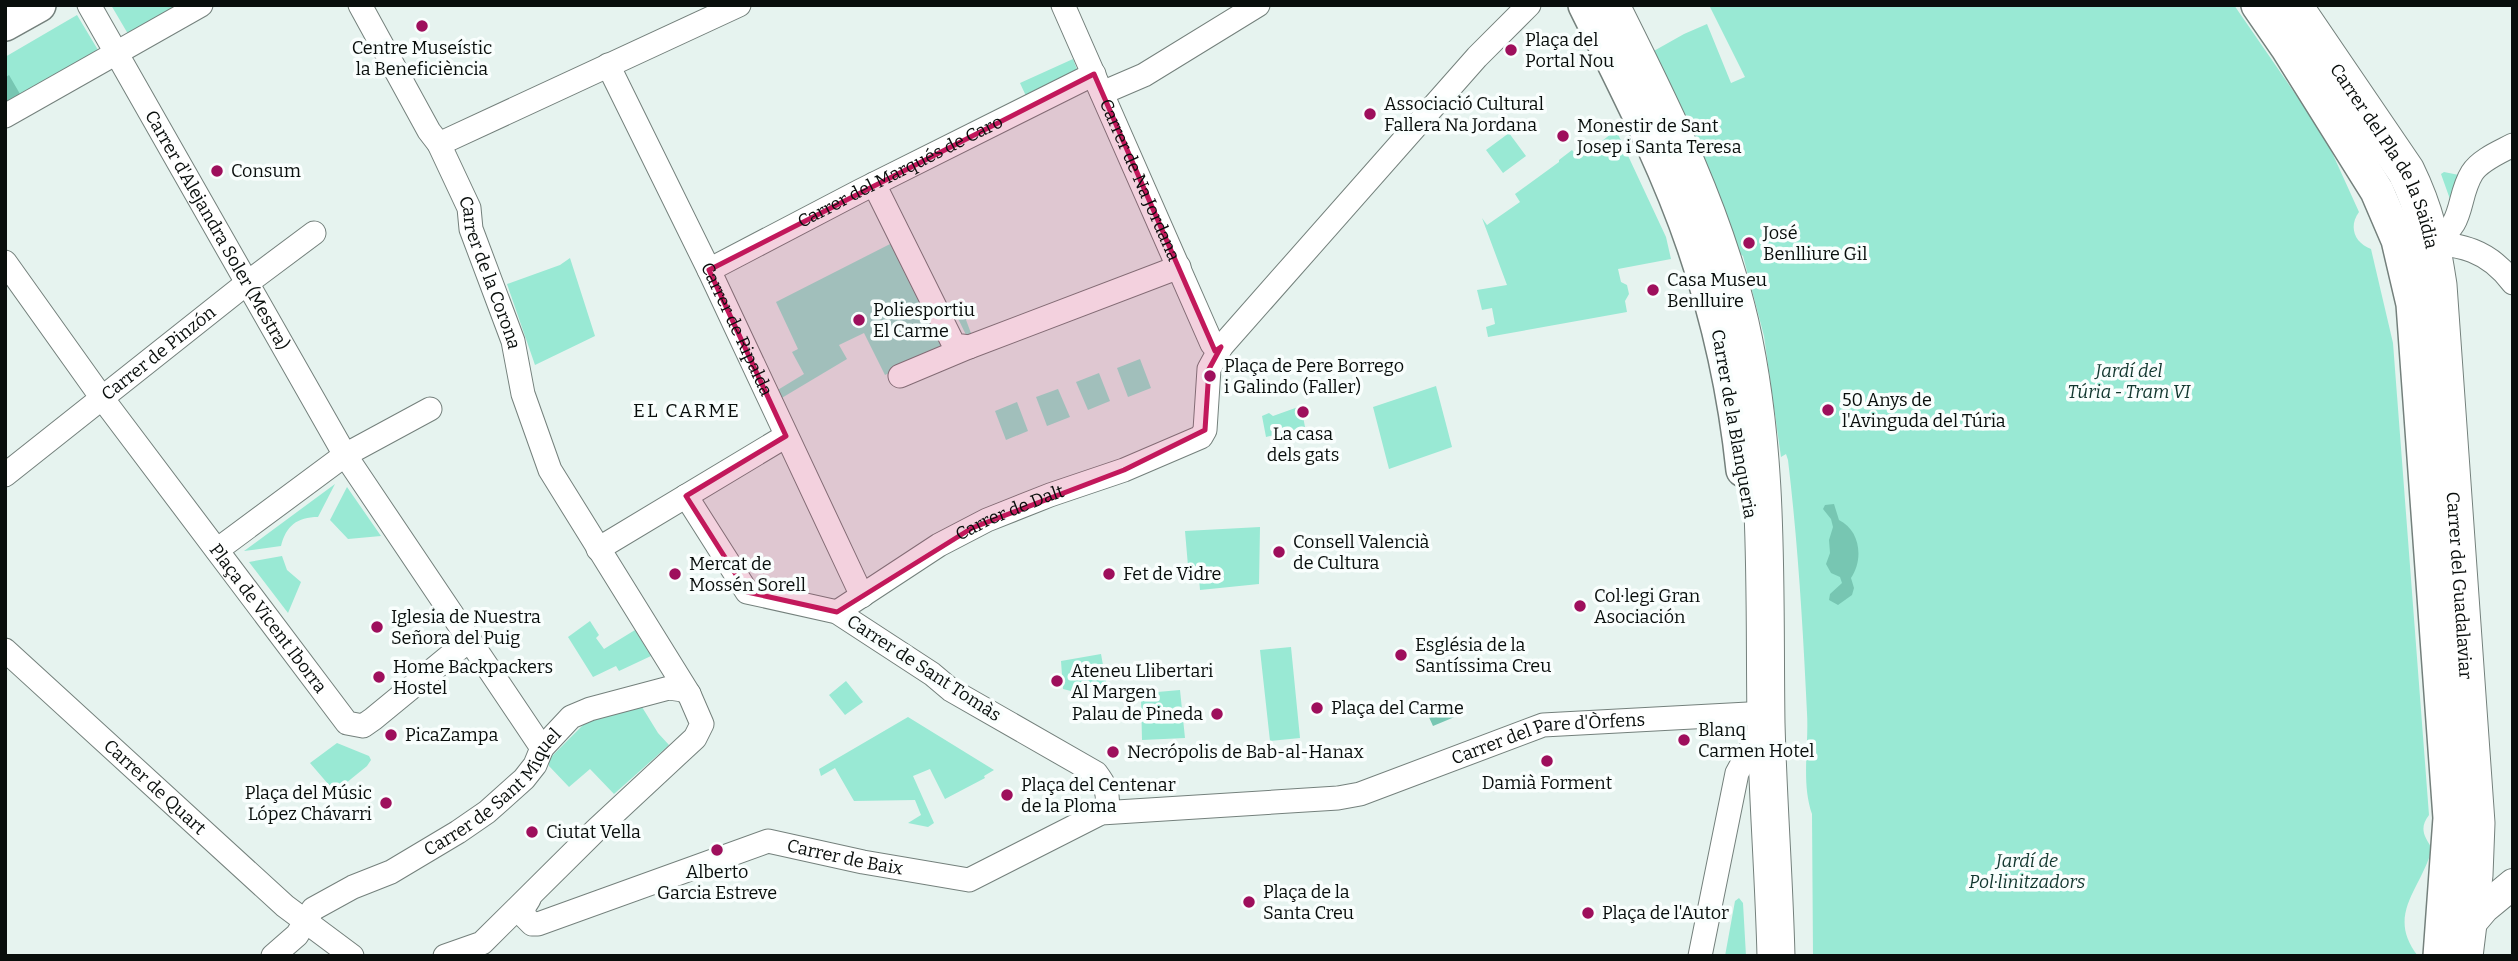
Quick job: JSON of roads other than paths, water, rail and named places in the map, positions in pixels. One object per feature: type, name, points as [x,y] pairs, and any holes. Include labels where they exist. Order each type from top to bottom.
[{"type":"main road","points":[[5,24],[39,5]]},
{"type":"main road","name":"Carrer del Pla de la Saïdia","points":[[2258,5],[2378,191],[2398,240],[2413,304]]},
{"type":"main road","name":"Carrer del Pla de la Saïdia","points":[[2293,5],[2406,170],[2419,198],[2432,242]]},
{"type":"main road","name":"Carrer de la Blanqueria","points":[[1599,8],[1684,154],[1713,232],[1748,363],[1760,448],[1765,520],[1767,717],[1776,956]]},
{"type":"main road","name":"Carrer del Guadalaviar","points":[[2432,242],[2438,285],[2476,823],[2474,867],[2454,941]]},
{"type":"main road","name":"Carrer del Guadalaviar","points":[[2413,304],[2450,818],[2454,941]]},
{"type":"street","name":"Carrer d'Alejandra Soler (Mestra)","points":[[89,5],[345,455]]},
{"type":"street","points":[[5,116],[201,5]]},
{"type":"street","name":"Carrer de la Corona","points":[[360,5],[429,131],[439,144],[468,208],[471,229],[513,341],[523,394],[550,470],[689,694],[702,724],[695,738],[596,830],[528,899]]},
{"type":"street","points":[[439,144],[739,5]]},
{"type":"street","name":"Carrer de Na Jordana","points":[[1063,5],[1214,347],[1221,347]]},
{"type":"street","name":"Carrer del Marqués de Caro","points":[[709,270],[874,184],[1098,84],[1143,75],[1258,5]]},
{"type":"street","points":[[1221,347],[1477,57],[1529,5]]},
{"type":"street","name":"Carrer del Pla de la Saïdia","points":[[2287,47],[2309,72],[2355,137],[2409,231],[2418,240],[2432,242]]},
{"type":"street","name":"Carrer de Ripalda","points":[[608,65],[709,270],[862,596]]},
{"type":"street","points":[[2432,242],[2452,227],[2473,171],[2513,145]]},
{"type":"street","points":[[874,184],[954,345],[969,347]]},
{"type":"street","name":"Carrer de Pinzón","points":[[5,475],[314,233]]},
{"type":"street","points":[[2432,242],[2458,246],[2482,254],[2496,262],[2513,283]]},
{"type":"street","points":[[5,262],[102,398],[217,550]]},
{"type":"street","points":[[900,376],[1179,267]]},
{"type":"street","name":"Carrer de Dalt","points":[[837,612],[939,545],[988,520],[1124,470],[1201,437],[1205,430],[1209,369],[1221,347]]},
{"type":"street","name":"Plaça de Vicent Iborra","points":[[430,408],[345,455],[217,550],[338,712],[347,723],[355,726],[363,726],[373,719],[468,641]]},
{"type":"street","points":[[598,550],[786,436]]},
{"type":"street","points":[[345,455],[542,748]]},
{"type":"street","name":"Carrer de Sant Tomàs","points":[[686,496],[744,589],[751,594],[837,612],[933,675],[951,690],[1096,773],[1105,784],[1108,795],[1107,808],[1101,813]]},
{"type":"street","name":"Carrer de Quart","points":[[5,650],[285,906],[352,956]]},
{"type":"street","name":"Carrer de Sant Miquel","points":[[273,956],[297,935],[316,907],[353,887],[391,872],[458,832],[524,779],[535,765],[542,748],[571,717],[669,688],[689,694]]},
{"type":"street","name":"Carrer del Pare d'Òrfens","points":[[1101,813],[1338,798],[1375,789],[1543,724],[1767,717]]},
{"type":"street","name":"Carrer de la Blanqueria","points":[[1700,956],[1737,773],[1767,717]]},
{"type":"street","name":"Carrer de Baix","points":[[528,899],[524,916],[532,924],[538,924],[768,841],[863,862],[969,880],[1101,813]]},
{"type":"street","points":[[2454,941],[2484,908],[2513,884]]},
{"type":"street","points":[[445,956],[482,943],[528,899]]},
{"type":"place","name":"Centre Museístic la Beneficiència","points":[[422,26]]},
{"type":"place","name":"Plaça del Portal Nou","points":[[1511,50]]},
{"type":"place","name":"Associació Cultural Fallera Na Jordana","points":[[1370,114]]},
{"type":"place","name":"Monestir de Sant Josep i Santa Teresa","points":[[1563,136]]},
{"type":"place","name":"Consum","points":[[217,171]]},
{"type":"place","name":"José Benlliure Gil","points":[[1749,243]]},
{"type":"place","name":"Casa Museu Benlluire","points":[[1653,290]]},
{"type":"place","name":"Poliesportiu El Carme","points":[[859,320]]},
{"type":"place","name":"Plaça de Pere Borrego i Galindo (Faller)","points":[[1210,376]]},
{"type":"place","name":"50 Anys de l'Avinguda del Túria","points":[[1828,410]]},
{"type":"place","name":"La casa dels gats","points":[[1303,412]]},
{"type":"place","name":"Consell Valencià de Cultura","points":[[1279,552]]},
{"type":"place","name":"Mercat de Mossén Sorell","points":[[675,574]]},
{"type":"place","name":"Fet de Vidre","points":[[1109,574]]},
{"type":"place","name":"Col·legi Gran Asociación","points":[[1580,606]]},
{"type":"place","name":"Iglesia de Nuestra Señora del Puig","points":[[377,627]]},
{"type":"place","name":"Església de la Santíssima Creu","points":[[1401,655]]},
{"type":"place","name":"Home Backpackers Hostel","points":[[379,677]]},
{"type":"place","name":"Ateneu Llibertari Al Margen","points":[[1057,681]]},
{"type":"place","name":"Plaça del Carme","points":[[1317,708]]},
{"type":"place","name":"Palau de Pineda","points":[[1217,714]]},
{"type":"place","name":"PicaZampa","points":[[391,735]]},
{"type":"place","name":"Blanq Carmen Hotel","points":[[1684,740]]},
{"type":"place","name":"Necrópolis de Bab-al-Hanax","points":[[1113,752]]},
{"type":"place","name":"Damià Forment","points":[[1547,761]]},
{"type":"place","name":"Plaça del Centenar de la Ploma","points":[[1007,795]]},
{"type":"place","name":"Plaça del Músic López Chávarri","points":[[386,803]]},
{"type":"place","name":"Ciutat Vella","points":[[532,832]]},
{"type":"place","name":"Alberto Garcia Estreve","points":[[717,850]]},
{"type":"place","name":"Plaça de la Santa Creu","points":[[1249,902]]},
{"type":"place","name":"Plaça de l'Autor","points":[[1588,913]]},
{"type":"district","name":"EL CARME","points":[[687,410]]},
{"type":"park label","name":"Jardí del Túria - Tram VI","points":[[2129,381]]},
{"type":"park label","name":"Jardí de Pol·linitzadors","points":[[2027,871]]}]
